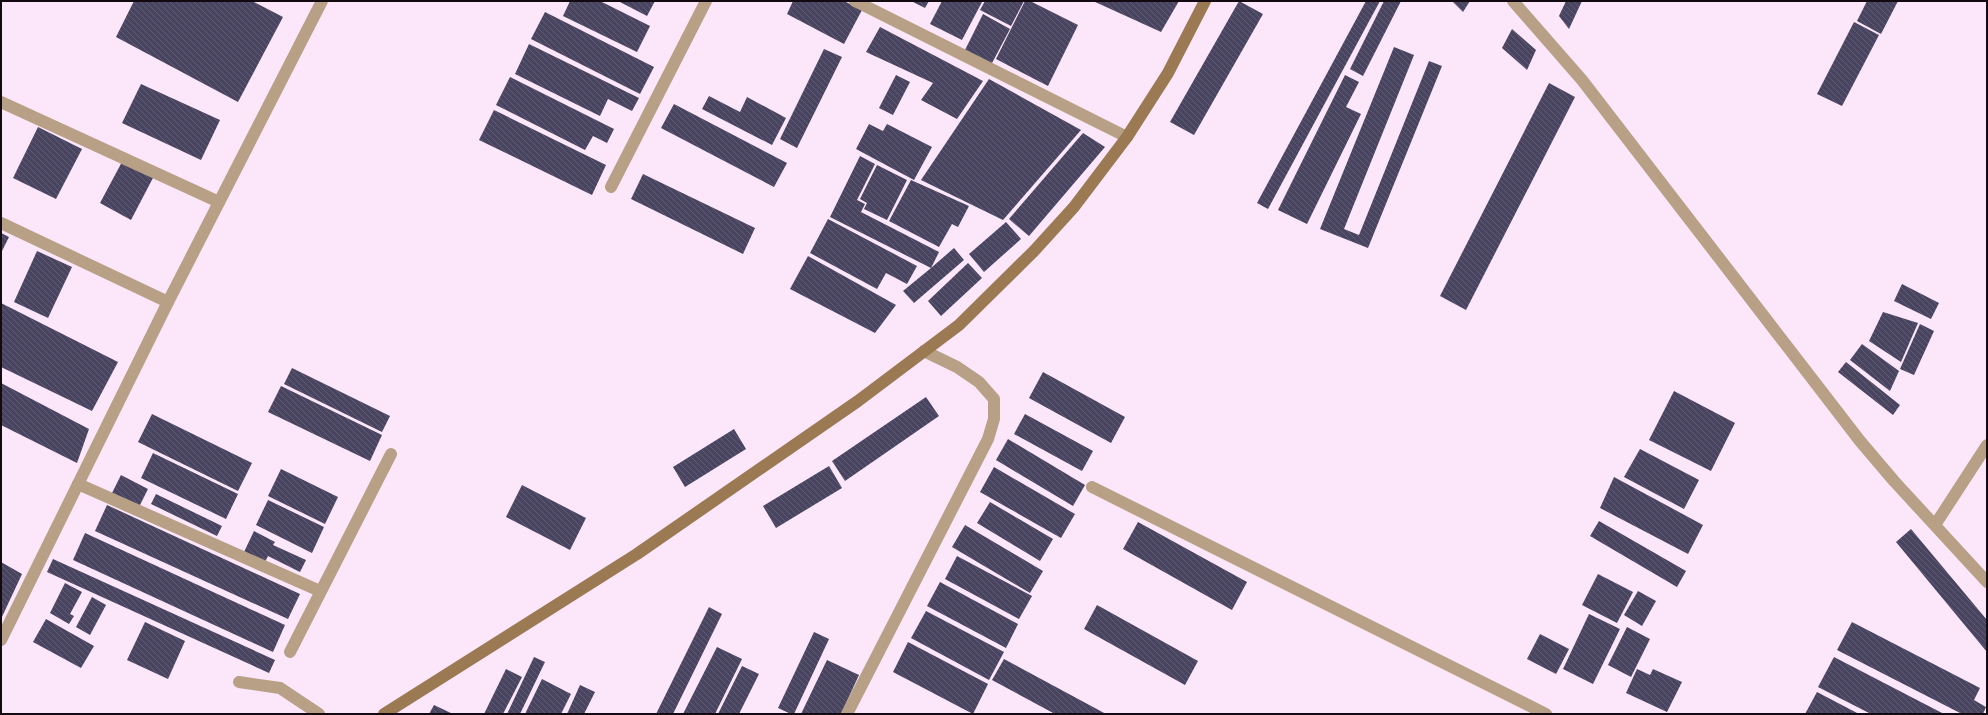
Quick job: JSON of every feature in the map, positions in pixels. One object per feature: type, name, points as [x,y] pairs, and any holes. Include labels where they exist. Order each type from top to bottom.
[{"type":"street","points":[[3,632],[168,302],[322,1]]},
{"type":"street","points":[[611,187],[706,1]]},
{"type":"street","points":[[855,1],[1127,137]]},
{"type":"street","points":[[384,714],[637,554],[858,401],[959,324],[1034,251],[1074,207],[1127,137],[1168,73],[1205,1]]},
{"type":"street","points":[[1513,1],[1582,80],[1860,441],[1987,582]]},
{"type":"street","points":[[1,102],[219,202]]},
{"type":"street","points":[[1,223],[168,302]]},
{"type":"street","points":[[847,714],[988,439],[994,419],[994,399],[979,382],[957,367],[924,351]]},
{"type":"street","points":[[1935,525],[1987,445]]},
{"type":"street","points":[[290,652],[391,454]]},
{"type":"street","points":[[78,484],[320,591]]},
{"type":"street","points":[[1092,486],[1546,714]]},
{"type":"street","points":[[238,682],[280,688],[319,714]]},
{"type":"building","points":[[134,1],[252,1],[283,17],[238,102],[116,37]]},
{"type":"building","points":[[570,1],[600,1],[650,26],[637,52],[563,16]]},
{"type":"building","points":[[618,1],[655,1],[647,16]]},
{"type":"building","points":[[793,1],[844,1],[862,10],[844,44],[787,14]]},
{"type":"building","points":[[911,1],[929,1],[925,8]]},
{"type":"building","points":[[942,1],[982,2],[962,40],[930,24]]},
{"type":"building","points":[[985,1],[1024,1],[1011,26],[980,10]]},
{"type":"building","points":[[1025,1],[1030,1],[1078,25],[1048,86],[996,59]]},
{"type":"building","points":[[1093,1],[1179,1],[1161,32]]},
{"type":"building","points":[[1239,1],[1263,14],[1194,135],[1170,122]]},
{"type":"building","points":[[1366,1],[1380,1],[1268,209],[1257,203]]},
{"type":"building","points":[[1384,1],[1401,1],[1363,76],[1350,69]]},
{"type":"building","points":[[1452,1],[1470,1],[1463,12]]},
{"type":"building","points":[[1566,1],[1582,1],[1569,29],[1559,16]]},
{"type":"building","points":[[1867,1],[1898,1],[1881,34],[1857,21]]},
{"type":"building","points":[[545,12],[654,67],[640,94],[531,39]]},
{"type":"building","points":[[983,14],[1010,29],[991,65],[964,52]]},
{"type":"building","points":[[1854,22],[1879,35],[1842,106],[1817,94]]},
{"type":"building","points":[[880,27],[983,81],[957,119],[921,100],[933,83],[866,52]]},
{"type":"building","points":[[1512,29],[1536,50],[1527,70],[1502,48]]},
{"type":"building","points":[[529,44],[639,98],[632,111],[608,99],[600,116],[515,74]]},
{"type":"building","points":[[1394,47],[1414,55],[1344,229],[1359,235],[1429,61],[1442,66],[1368,248],[1320,229]]},
{"type":"building","points":[[824,49],[842,57],[797,148],[780,139]]},
{"type":"building","points":[[896,75],[910,82],[893,115],[879,108]]},
{"type":"building","points":[[1345,75],[1359,82],[1346,107],[1361,114],[1307,224],[1278,210]]},
{"type":"building","points":[[510,77],[614,129],[607,143],[593,136],[585,150],[496,105]]},
{"type":"building","points":[[989,79],[1081,130],[1003,220],[921,180]]},
{"type":"building","points":[[1549,83],[1575,97],[1466,310],[1440,296]]},
{"type":"building","points":[[141,84],[220,120],[201,160],[122,123]]},
{"type":"building","points":[[709,96],[740,112],[747,97],[786,118],[772,145],[702,109]]},
{"type":"building","points":[[674,104],[787,163],[774,187],[661,128]]},
{"type":"building","points":[[494,110],[606,165],[592,195],[479,140]]},
{"type":"building","points":[[869,124],[883,131],[887,124],[932,147],[914,180],[856,149]]},
{"type":"building","points":[[38,127],[82,149],[56,199],[13,178]]},
{"type":"building","points":[[1083,133],[1105,147],[1029,236],[1009,219]]},
{"type":"building","points":[[860,156],[875,164],[857,200],[865,204],[861,212],[939,252],[931,268],[830,217]]},
{"type":"building","points":[[123,160],[154,176],[131,220],[100,203]]},
{"type":"building","points":[[877,165],[907,180],[887,220],[864,209],[867,203],[860,199]]},
{"type":"building","points":[[643,174],[755,228],[743,254],[631,199]]},
{"type":"building","points":[[911,180],[969,206],[958,227],[952,224],[939,247],[889,221]]},
{"type":"building","points":[[828,219],[917,266],[907,284],[886,273],[877,289],[810,253]]},
{"type":"building","points":[[1006,222],[1021,239],[984,272],[969,254]]},
{"type":"building","points":[[1,233],[9,237],[1,253]]},
{"type":"building","points":[[954,248],[964,260],[914,303],[903,291]]},
{"type":"building","points":[[37,251],[72,267],[48,318],[14,302]]},
{"type":"building","points":[[808,256],[896,305],[875,333],[790,289]]},
{"type":"building","points":[[968,263],[982,278],[941,316],[928,301]]},
{"type":"building","points":[[1902,284],[1939,303],[1931,319],[1894,301]]},
{"type":"building","points":[[1,303],[118,362],[92,411],[1,367]]},
{"type":"building","points":[[1883,312],[1918,323],[1901,362],[1869,341]]},
{"type":"building","points":[[1920,324],[1934,331],[1914,375],[1900,369]]},
{"type":"building","points":[[1862,344],[1899,371],[1890,391],[1850,360]]},
{"type":"building","points":[[1846,362],[1900,405],[1893,415],[1838,372]]},
{"type":"building","points":[[292,368],[390,416],[382,432],[284,384]]},
{"type":"building","points":[[1043,372],[1125,417],[1111,443],[1029,398]]},
{"type":"building","points":[[1,383],[89,429],[77,463],[1,425]]},
{"type":"building","points":[[281,386],[382,435],[370,461],[268,412]]},
{"type":"building","points":[[1674,391],[1735,423],[1711,471],[1649,440]]},
{"type":"building","points":[[926,397],[939,416],[845,481],[832,461]]},
{"type":"building","points":[[152,414],[252,463],[238,491],[138,442]]},
{"type":"building","points":[[1025,414],[1093,451],[1082,471],[1014,434]]},
{"type":"building","points":[[734,429],[746,449],[685,487],[673,467]]},
{"type":"building","points":[[1008,439],[1085,485],[1073,506],[996,460]]},
{"type":"building","points":[[1640,449],[1699,480],[1684,509],[1624,477]]},
{"type":"building","points":[[153,453],[238,494],[226,519],[141,478]]},
{"type":"building","points":[[829,466],[842,488],[776,528],[763,506]]},
{"type":"building","points":[[994,467],[1075,514],[1061,538],[980,492]]},
{"type":"building","points":[[281,469],[338,497],[325,524],[268,496]]},
{"type":"building","points":[[121,475],[148,489],[139,507],[112,493]]},
{"type":"building","points":[[1614,477],[1703,525],[1688,554],[1600,508]]},
{"type":"building","points":[[522,485],[586,518],[570,550],[506,517]]},
{"type":"building","points":[[156,494],[222,526],[217,536],[151,504]]},
{"type":"building","points":[[268,500],[324,527],[312,553],[256,525]]},
{"type":"building","points":[[990,502],[1053,539],[1040,561],[977,523]]},
{"type":"building","points":[[107,505],[300,594],[288,619],[95,531]]},
{"type":"building","points":[[1599,521],[1686,571],[1677,587],[1590,536]]},
{"type":"building","points":[[1138,522],[1247,582],[1232,610],[1123,549]]},
{"type":"building","points":[[965,525],[1043,571],[1030,593],[952,547]]},
{"type":"building","points":[[1911,529],[1987,620],[1987,652],[1896,542]]},
{"type":"building","points":[[254,531],[275,542],[273,545],[306,560],[300,572],[268,556],[265,562],[244,552]]},
{"type":"building","points":[[85,533],[285,625],[273,652],[73,560]]},
{"type":"building","points":[[957,556],[1032,596],[1019,619],[945,579]]},
{"type":"building","points":[[53,559],[275,660],[269,673],[47,572]]},
{"type":"building","points":[[1,562],[22,574],[1,619]]},
{"type":"building","points":[[1598,574],[1633,592],[1617,623],[1582,605]]},
{"type":"building","points":[[940,582],[1018,624],[1006,648],[927,606]]},
{"type":"building","points":[[65,583],[82,592],[70,614],[74,616],[69,624],[50,613]]},
{"type":"building","points":[[1638,591],[1656,601],[1642,626],[1624,615]]},
{"type":"building","points":[[92,597],[106,605],[90,635],[76,627]]},
{"type":"building","points":[[1097,605],[1198,661],[1185,685],[1084,629]]},
{"type":"building","points":[[709,607],[722,614],[673,714],[656,714]]},
{"type":"building","points":[[926,611],[1004,652],[989,680],[911,638]]},
{"type":"building","points":[[1589,614],[1620,629],[1593,684],[1563,669]]},
{"type":"building","points":[[46,619],[94,646],[81,668],[33,642]]},
{"type":"building","points":[[145,622],[185,641],[168,679],[127,660]]},
{"type":"building","points":[[1852,622],[1980,688],[1974,700],[1986,707],[1983,714],[1962,714],[1837,650]]},
{"type":"building","points":[[1627,627],[1650,639],[1631,677],[1608,665]]},
{"type":"building","points":[[814,632],[829,639],[794,714],[791,714],[778,708]]},
{"type":"building","points":[[1540,634],[1569,649],[1556,674],[1527,659]]},
{"type":"building","points":[[908,642],[988,684],[973,714],[893,672]]},
{"type":"building","points":[[717,647],[742,659],[715,714],[683,714]]},
{"type":"building","points":[[534,657],[545,662],[520,714],[507,714]]},
{"type":"building","points":[[1834,657],[1944,714],[1871,714],[1818,687]]},
{"type":"building","points":[[1004,659],[1106,714],[1055,714],[992,680]]},
{"type":"building","points":[[827,660],[859,675],[841,714],[801,714]]},
{"type":"building","points":[[742,666],[759,674],[739,714],[718,714]]},
{"type":"building","points":[[506,669],[522,677],[503,714],[484,714]]},
{"type":"building","points":[[1637,669],[1650,675],[1653,669],[1682,682],[1667,712],[1626,693]]},
{"type":"building","points":[[542,679],[571,694],[561,714],[525,714]]},
{"type":"building","points":[[580,685],[595,692],[584,714],[567,714]]},
{"type":"building","points":[[1817,692],[1859,714],[1805,714]]},
{"type":"building","points":[[434,705],[453,714],[429,714]]}]
